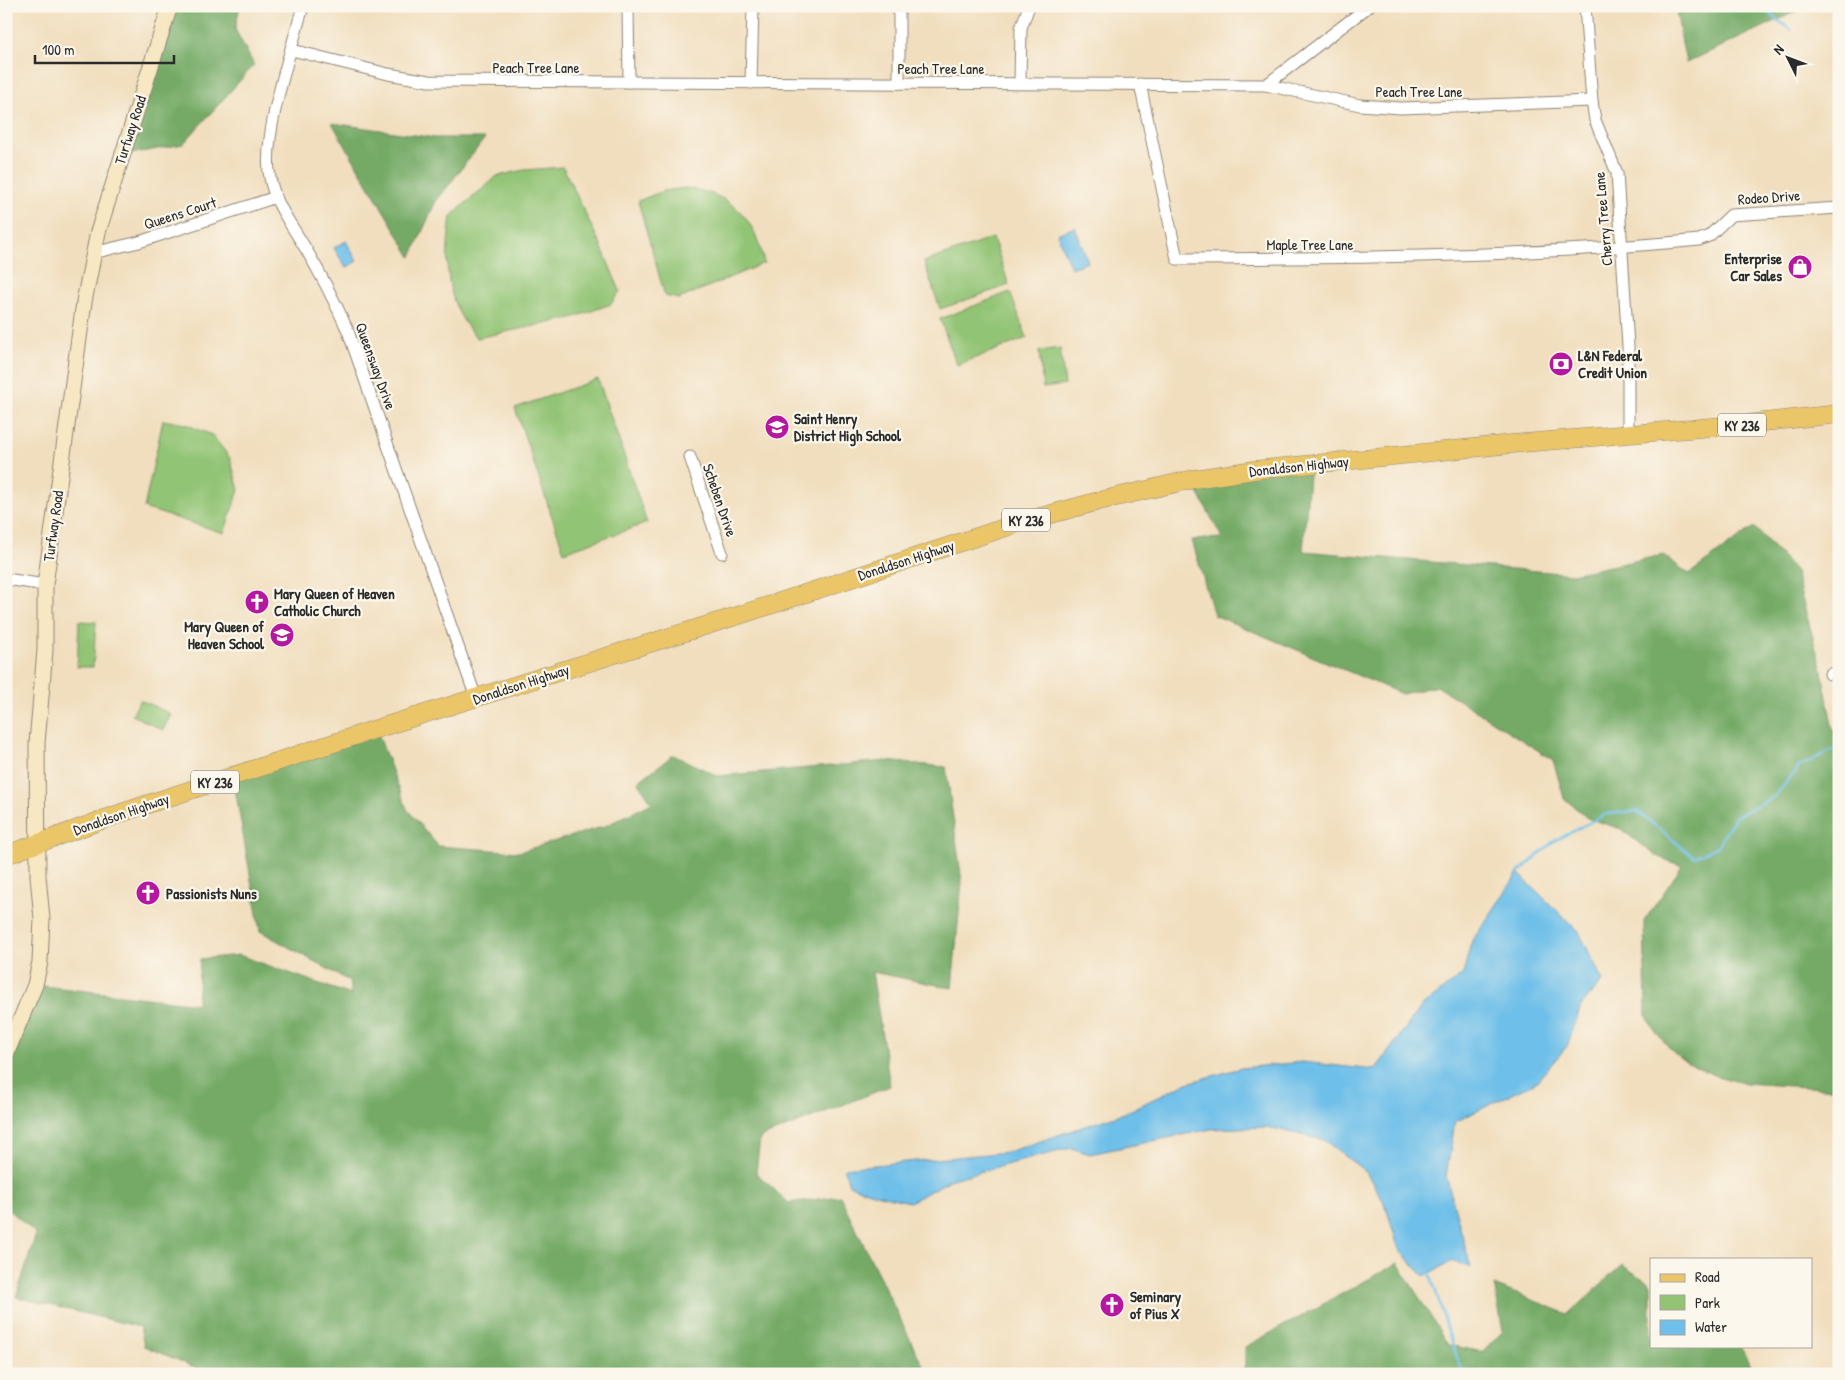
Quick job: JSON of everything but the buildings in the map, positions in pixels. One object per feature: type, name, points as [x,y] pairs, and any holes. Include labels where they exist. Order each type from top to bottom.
[{"type":"main road","name":"Turfway Road","points":[[6,1054],[35,985],[40,962],[42,926],[38,876],[37,743],[45,650],[44,585],[84,302],[93,252],[170,6]]},
{"type":"main road","name":"Donaldson Highway","points":[[6,855],[124,812],[743,614],[1022,522],[1139,491],[1194,479],[1254,470],[1839,414]]},
{"type":"street","name":"Queensway Drive","points":[[303,6],[272,125],[270,177],[276,196],[334,300],[348,331],[476,698]]},
{"type":"street","points":[[628,6],[629,82]]},
{"type":"street","points":[[752,83],[753,6]]},
{"type":"street","points":[[899,6],[899,83]]},
{"type":"street","points":[[1020,83],[1021,28],[1029,6]]},
{"type":"street","points":[[1266,85],[1369,6]]},
{"type":"street","name":"Cherry Tree Lane","points":[[1585,6],[1595,120],[1617,173],[1628,346],[1628,434]]},
{"type":"street","name":"Peach Tree Lane","points":[[292,50],[388,74],[429,81],[1266,85],[1360,106],[1400,108],[1592,101]]},
{"type":"street","name":"Maple Tree Lane","points":[[1140,84],[1177,259],[1391,258],[1622,247]]},
{"type":"street","name":"Queens Court","points":[[93,252],[139,242],[276,196]]},
{"type":"street","name":"Rodeo Drive","points":[[1622,247],[1699,240],[1709,236],[1731,215],[1839,208]]},
{"type":"street","name":"Scheben Drive","points":[[690,457],[722,553]]},
{"type":"street","points":[[6,579],[44,585]]},
{"type":"green space","points":[[170,6],[240,6],[235,29],[254,65],[183,144],[121,156]]},
{"type":"green space","points":[[1675,6],[1808,6],[1686,63]]},
{"type":"green space","points":[[332,123],[435,138],[485,138],[435,203],[411,257]]},
{"type":"green space","points":[[563,167],[602,248],[620,291],[611,304],[572,318],[477,338],[466,324],[452,296],[448,265],[451,216],[497,176],[524,170]]},
{"type":"green space","points":[[686,188],[716,196],[729,202],[739,210],[754,233],[764,263],[679,299],[665,296],[638,201],[663,191]]},
{"type":"green space","points":[[993,238],[1009,285],[940,309],[924,262]]},
{"type":"green space","points":[[1010,292],[1027,338],[957,365],[940,319]]},
{"type":"green space","points":[[1060,348],[1065,385],[1043,388],[1039,351]]},
{"type":"green space","points":[[598,379],[647,523],[564,552],[515,408]]},
{"type":"green space","points":[[163,420],[185,424],[212,435],[230,458],[239,490],[224,533],[144,508]]},
{"type":"green space","points":[[1310,464],[1303,551],[1572,574],[1663,555],[1689,574],[1754,527],[1794,569],[1822,671],[1833,730],[1839,729],[1839,1089],[1743,1083],[1717,1076],[1687,1063],[1673,1052],[1655,1031],[1646,1015],[1644,921],[1682,866],[1656,856],[1621,829],[1587,818],[1564,798],[1553,760],[1437,686],[1402,694],[1214,615],[1192,540],[1222,538],[1193,483]]},
{"type":"green space","points":[[79,621],[96,622],[93,667],[77,667]]},
{"type":"green space","points":[[140,700],[171,714],[163,730],[132,715]]},
{"type":"green space","points":[[376,729],[407,809],[438,846],[519,852],[605,826],[652,803],[638,782],[673,755],[718,776],[886,761],[946,767],[962,882],[952,988],[872,972],[890,1086],[760,1138],[756,1173],[789,1203],[840,1196],[927,1374],[211,1374],[144,1346],[140,1327],[16,1297],[36,1234],[6,1207],[6,1054],[35,985],[197,1004],[200,959],[239,955],[351,995],[349,981],[260,931],[231,766]]},
{"type":"green space","points":[[1398,1263],[1448,1345],[1483,1352],[1503,1331],[1494,1285],[1568,1314],[1622,1265],[1650,1283],[1650,1348],[1742,1348],[1756,1374],[1245,1374],[1245,1347]]},
{"type":"water","points":[[1075,227],[1088,262],[1071,268],[1057,234]]},
{"type":"water","points":[[346,241],[357,261],[346,268],[334,248]]},
{"type":"water","points":[[1518,873],[1579,932],[1603,981],[1581,1006],[1568,1045],[1536,1082],[1455,1122],[1446,1176],[1471,1268],[1452,1261],[1424,1276],[1399,1250],[1385,1204],[1366,1172],[1324,1140],[1267,1127],[1211,1129],[1090,1154],[1071,1148],[952,1179],[910,1202],[875,1194],[849,1185],[844,1168],[1008,1152],[1127,1112],[1184,1084],[1241,1068],[1302,1062],[1375,1070],[1421,1007],[1463,974],[1471,943]]},
{"type":"waterway","points":[[1759,6],[1791,30]]},
{"type":"waterway","points":[[1518,873],[1554,841],[1606,814],[1637,811],[1694,857],[1718,846],[1735,817],[1775,796],[1800,766],[1839,747]]},
{"type":"waterway","points":[[1429,1273],[1458,1362],[1464,1374]]},
{"type":"place","name":"Enterprise Car Sales","points":[[1800,267]]},
{"type":"place","name":"L&N Federal Credit Union","points":[[1561,364]]},
{"type":"place","name":"Saint Henry District High School","points":[[777,427]]},
{"type":"place","name":"Mary Queen of Heaven Catholic Church","points":[[257,602]]},
{"type":"place","name":"Mary Queen of Heaven School","points":[[282,635]]},
{"type":"place","name":"Passionists Nuns","points":[[148,893]]},
{"type":"place","name":"Seminary of Pius X","points":[[1112,1305]]}]
